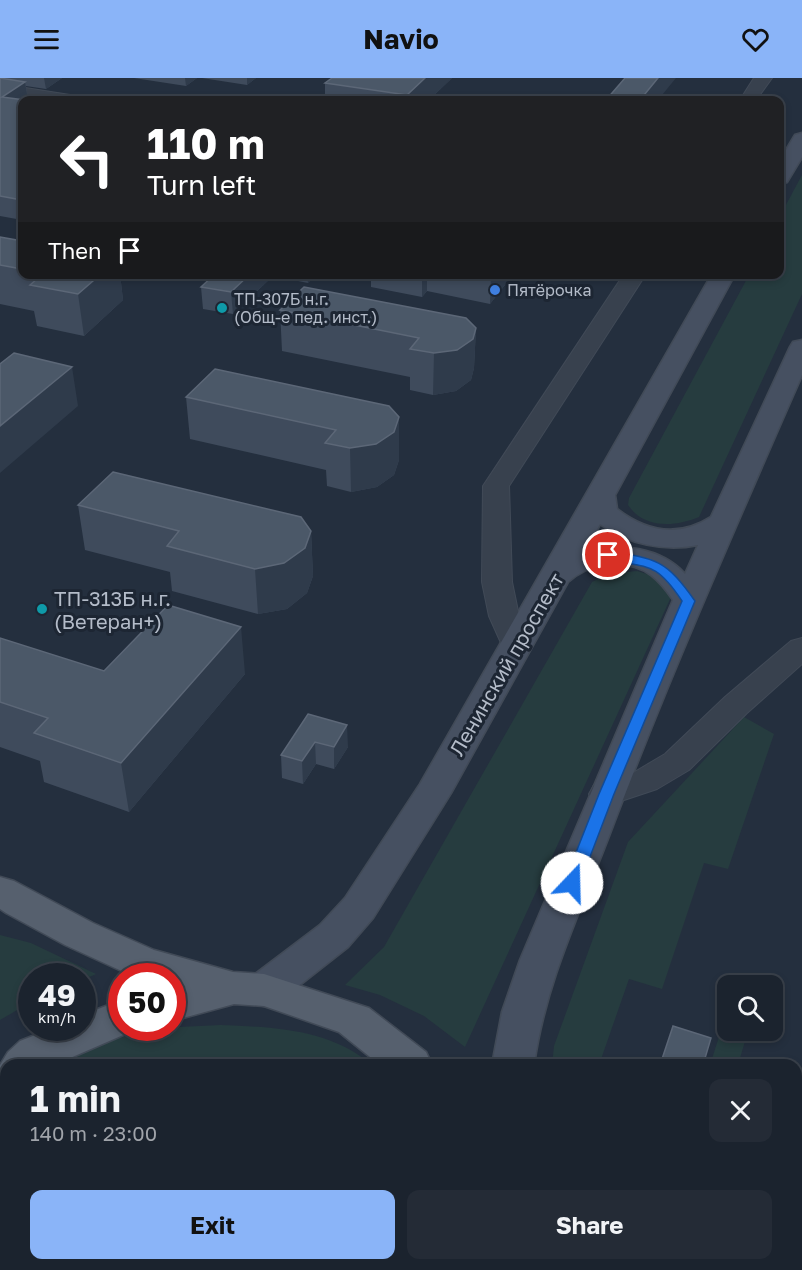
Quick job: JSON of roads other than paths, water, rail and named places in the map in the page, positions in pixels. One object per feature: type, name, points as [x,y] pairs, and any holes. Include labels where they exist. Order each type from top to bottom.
[{"type":"main road","points":[[784,171],[802,139]]},
{"type":"main road","name":"Ленинский проспект","points":[[249,989],[334,936],[359,908],[433,793],[517,647],[721,279]]},
{"type":"main road","points":[[514,1059],[516,1036],[537,971],[606,794],[688,601],[802,347]]},
{"type":"main road","points":[[601,494],[603,512],[615,523],[633,532],[657,538],[699,536],[723,522]]},
{"type":"main road","points":[[555,578],[572,564],[589,558],[608,555],[632,558],[660,567],[675,581],[688,601]]},
{"type":"main road","points":[[0,891],[44,917],[114,951],[161,969],[249,989],[354,1020],[403,1059]]},
{"type":"main road","points":[[186,1001],[249,989]]},
{"type":"main road","points":[[30,1059],[35,1054],[108,1023]]},
{"type":"street","points":[[751,96],[763,78]]},
{"type":"street","points":[[0,89],[45,96]]},
{"type":"street","points":[[517,647],[504,616],[497,582],[496,486],[631,279]]},
{"type":"street","points":[[606,794],[645,781],[677,762],[736,705],[802,648]]},
{"type":"place","name":"Пятёрочка","points":[[495,290]]},
{"type":"place","name":"ТП-307Б н.г. (Общ-е пед. инст.)","points":[[222,308]]},
{"type":"place","name":"ТП-313Б н.г. (Ветеран+)","points":[[42,609]]}]
